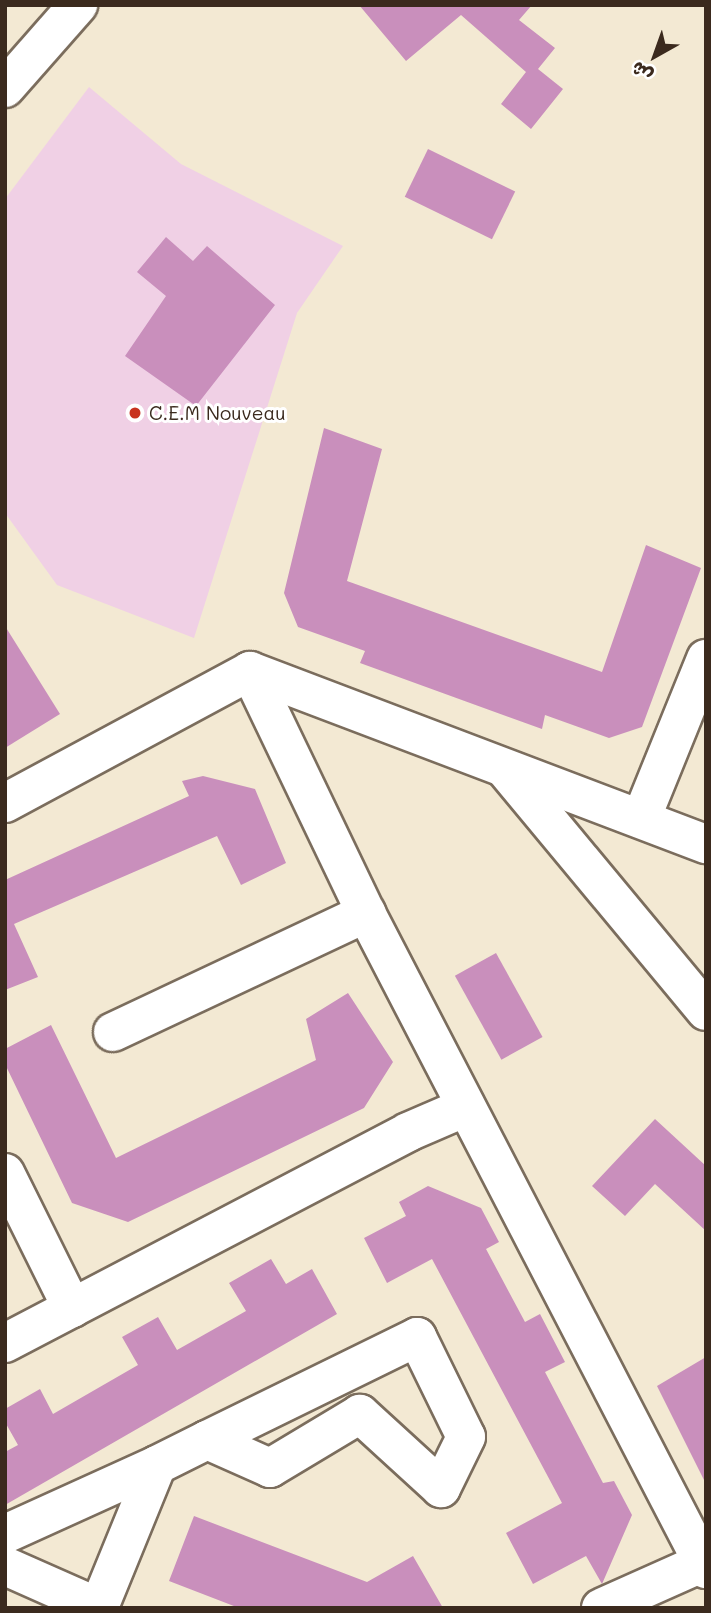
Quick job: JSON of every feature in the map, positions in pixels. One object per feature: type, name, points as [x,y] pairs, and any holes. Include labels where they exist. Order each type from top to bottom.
[{"type":"street","points":[[5,88],[78,5]]},
{"type":"street","points":[[641,819],[706,659]]},
{"type":"street","points":[[5,803],[250,670],[706,844]]},
{"type":"street","points":[[250,670],[366,913],[705,1564],[601,1608]]},
{"type":"street","points":[[504,767],[706,1011]]},
{"type":"street","points":[[113,1032],[366,913]]},
{"type":"street","points":[[5,1343],[396,1138],[466,1107]]},
{"type":"street","points":[[5,1173],[72,1308]]},
{"type":"street","points":[[5,1534],[157,1465],[207,1440],[417,1337],[466,1437],[441,1488],[360,1414],[270,1468],[207,1440]]},
{"type":"street","points":[[5,1566],[99,1608],[157,1465]]},
{"type":"shaded area","name":"C.E.M Nouveau","points":[[89,87],[181,164],[343,246],[297,313],[194,638],[57,585],[5,513],[5,199]]},
{"type":"building","points":[[359,5],[532,5],[519,20],[555,48],[538,69],[563,89],[531,129],[501,104],[526,72],[461,15],[406,61]]},
{"type":"building","points":[[428,149],[515,192],[492,239],[405,197]]},
{"type":"building","points":[[166,237],[193,261],[207,246],[275,305],[196,406],[125,356],[166,296],[137,272]]},
{"type":"building","points":[[324,428],[382,449],[347,581],[602,672],[646,545],[701,568],[642,727],[609,738],[545,715],[542,729],[360,663],[365,651],[298,627],[284,593]]},
{"type":"building","points":[[5,626],[60,714],[5,748]]},
{"type":"building","points":[[203,776],[255,789],[286,863],[241,885],[217,836],[14,924],[38,977],[5,990],[5,880],[189,796],[182,781]]},
{"type":"building","points":[[496,953],[543,1037],[501,1060],[455,976]]},
{"type":"building","points":[[348,993],[393,1062],[364,1108],[128,1222],[72,1203],[5,1064],[5,1049],[51,1025],[116,1158],[316,1060],[306,1019]]},
{"type":"building","points":[[655,1119],[706,1166],[706,1231],[655,1184],[625,1216],[592,1186]]},
{"type":"building","points":[[428,1186],[481,1208],[499,1242],[486,1249],[525,1322],[540,1314],[565,1362],[545,1372],[603,1483],[614,1481],[632,1515],[602,1584],[586,1556],[533,1584],[506,1533],[562,1503],[432,1259],[387,1283],[364,1238],[406,1216],[399,1202]]},
{"type":"building","points":[[271,1259],[286,1284],[312,1269],[337,1314],[5,1505],[5,1452],[18,1445],[5,1422],[5,1409],[40,1389],[53,1414],[138,1365],[122,1337],[158,1317],[177,1350],[246,1311],[229,1283]]},
{"type":"building","points":[[706,1357],[706,1484],[657,1386]]},
{"type":"building","points":[[194,1516],[367,1582],[413,1556],[443,1608],[239,1608],[169,1581]]},
{"type":"place","name":"C.E.M Nouveau","points":[[135,413]]}]
